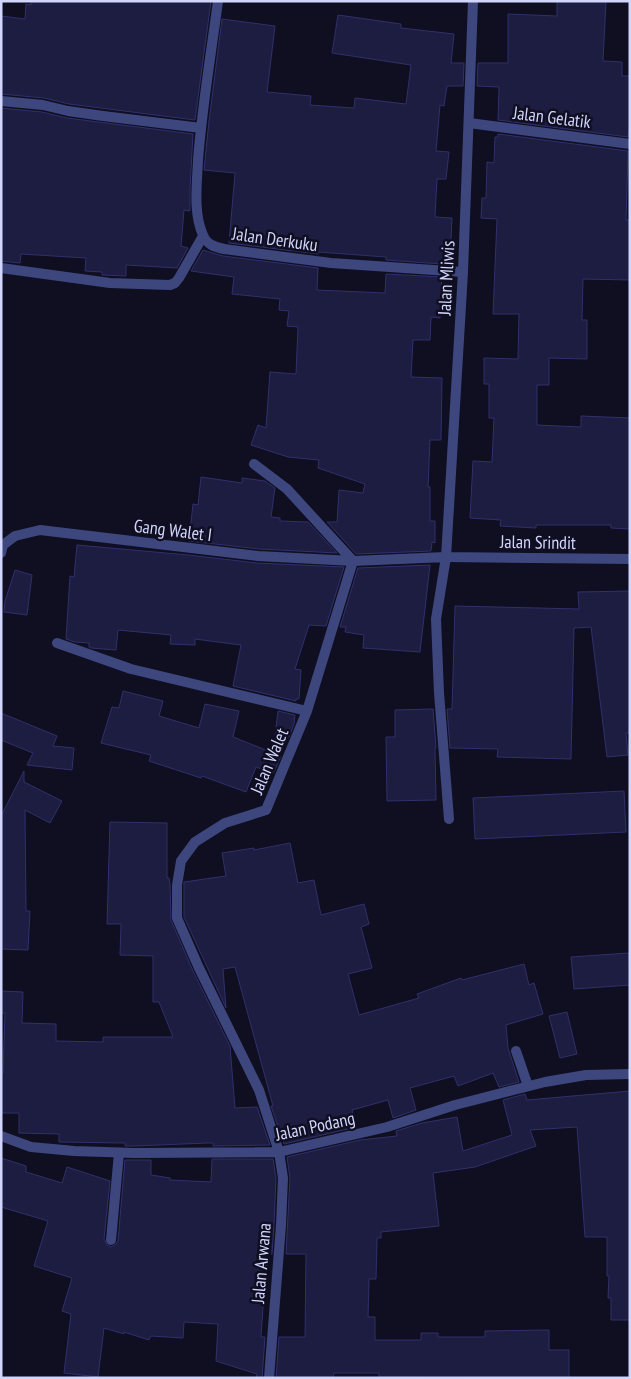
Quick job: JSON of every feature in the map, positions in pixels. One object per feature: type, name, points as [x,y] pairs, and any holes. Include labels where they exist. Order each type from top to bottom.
[{"type":"street","points":[[1,268],[110,283],[170,285],[175,283],[203,236],[198,216],[197,183],[201,128],[218,1]]},
{"type":"street","name":"Jalan Mliwis","points":[[449,818],[439,693],[436,619],[446,557],[463,272],[473,1]]},
{"type":"street","points":[[1,101],[43,105],[68,111],[201,128]]},
{"type":"street","name":"Jalan Gelatik","points":[[469,123],[630,144]]},
{"type":"street","name":"Jalan Derkuku","points":[[203,236],[211,246],[224,249],[331,263],[463,272]]},
{"type":"street","points":[[254,464],[287,489],[353,561],[446,557]]},
{"type":"street","name":"Gang Walet I","points":[[1,553],[3,545],[15,536],[40,530],[249,555],[353,561]]},
{"type":"street","name":"Jalan Srindit","points":[[446,557],[630,559]]},
{"type":"street","name":"Jalan Walet","points":[[280,1152],[259,1090],[199,968],[177,918],[177,885],[181,861],[196,842],[225,823],[266,810],[307,711],[353,561]]},
{"type":"street","points":[[57,643],[131,669],[307,711]]},
{"type":"street","points":[[516,1051],[528,1086]]},
{"type":"street","name":"Jalan Podang","points":[[1,1136],[31,1147],[74,1151],[119,1153],[280,1152],[387,1127],[455,1105],[528,1086],[586,1075],[630,1074]]},
{"type":"street","name":"Jalan Arwana","points":[[269,1378],[281,1225],[283,1178],[280,1152]]},
{"type":"street","points":[[111,1240],[119,1153]]},
{"type":"building","points":[[31,1],[211,1],[195,120],[69,104],[44,98],[1,94],[1,16],[25,19],[26,4],[31,5]]},
{"type":"building","points":[[557,1],[606,1],[603,61],[622,62],[622,76],[630,76],[630,127],[628,137],[498,120],[499,87],[477,86],[478,63],[508,63],[508,14],[557,16]]},
{"type":"building","points":[[338,15],[401,24],[401,28],[454,34],[451,63],[464,63],[463,86],[447,86],[444,106],[440,105],[436,151],[449,152],[446,179],[437,179],[435,217],[452,218],[450,262],[442,262],[442,264],[386,260],[386,257],[318,252],[318,254],[229,243],[235,173],[204,170],[222,19],[275,26],[267,92],[311,96],[310,105],[354,108],[355,98],[406,104],[411,65],[332,53]]},
{"type":"building","points":[[1,108],[42,112],[67,118],[193,134],[190,211],[184,210],[181,246],[188,248],[177,268],[126,265],[126,276],[102,275],[102,272],[85,271],[86,258],[21,254],[20,263],[1,261]]},
{"type":"building","points":[[498,134],[628,151],[626,220],[630,220],[630,280],[583,279],[582,320],[587,320],[587,359],[549,358],[549,385],[537,385],[537,425],[581,427],[581,416],[630,418],[630,529],[611,528],[611,525],[536,525],[536,528],[500,526],[501,520],[470,518],[473,461],[492,462],[494,418],[489,418],[489,384],[484,384],[484,358],[518,359],[519,314],[493,314],[497,219],[481,218],[482,198],[486,198],[487,162],[494,163],[495,137],[498,137]]},
{"type":"building","points":[[203,250],[223,256],[318,268],[317,290],[385,293],[386,274],[442,277],[440,318],[431,317],[430,340],[413,340],[411,377],[442,378],[441,440],[430,440],[428,487],[430,487],[430,521],[435,521],[435,543],[432,542],[431,551],[356,554],[327,522],[337,522],[339,490],[363,493],[365,484],[318,468],[319,460],[288,457],[251,445],[258,425],[266,428],[270,372],[296,374],[298,327],[287,326],[289,311],[279,310],[280,299],[232,294],[234,277],[191,271]]},
{"type":"building","points":[[201,477],[242,483],[242,478],[265,481],[275,488],[271,517],[280,518],[280,521],[308,522],[337,553],[259,549],[189,541],[193,504],[198,505]]},
{"type":"building","points":[[77,545],[257,563],[344,567],[326,626],[309,625],[295,669],[301,670],[299,699],[296,699],[296,701],[233,686],[241,645],[195,639],[195,645],[170,644],[171,635],[118,630],[116,650],[91,648],[89,643],[66,639],[70,576],[74,577]]},
{"type":"building","points":[[430,565],[420,652],[363,648],[364,635],[345,632],[346,627],[340,627],[358,568]]},
{"type":"building","points":[[15,570],[32,575],[27,615],[4,612],[5,601]]},
{"type":"building","points":[[630,591],[630,733],[626,733],[628,755],[607,757],[591,627],[574,628],[571,759],[497,757],[498,749],[450,748],[447,709],[452,709],[455,606],[579,609],[578,592]]},
{"type":"building","points":[[123,691],[163,701],[159,716],[199,728],[205,704],[239,711],[233,737],[281,756],[273,774],[256,767],[246,792],[202,776],[201,778],[149,761],[151,755],[101,743],[112,707],[119,708]]},
{"type":"building","points":[[433,709],[436,748],[436,800],[387,801],[386,737],[395,737],[395,710]]},
{"type":"building","points":[[278,711],[295,715],[289,737],[275,736]]},
{"type":"building","points":[[1,713],[57,736],[53,746],[74,748],[72,770],[27,765],[33,753],[1,740]]},
{"type":"building","points":[[24,771],[24,782],[62,801],[50,823],[25,810],[26,911],[30,911],[28,950],[1,949],[1,816]]},
{"type":"building","points":[[624,791],[626,832],[475,839],[473,798]]},
{"type":"building","points":[[110,822],[167,823],[167,878],[169,878],[170,885],[171,920],[193,971],[230,1046],[235,1108],[257,1107],[270,1145],[213,1146],[213,1143],[207,1143],[125,1146],[125,1143],[59,1142],[59,1134],[19,1133],[19,1113],[1,1113],[1,1072],[3,1073],[5,1013],[1,1013],[1,991],[23,992],[22,1023],[56,1024],[56,1041],[103,1042],[103,1037],[173,1037],[159,1002],[153,1002],[153,956],[120,955],[121,924],[107,924]]},
{"type":"building","points":[[290,843],[298,883],[314,880],[321,915],[364,904],[369,924],[361,927],[372,968],[348,974],[359,1015],[419,998],[417,994],[461,978],[462,980],[524,964],[529,985],[534,983],[543,1014],[506,1025],[508,1048],[519,1082],[499,1087],[493,1073],[458,1086],[454,1076],[410,1088],[416,1110],[393,1118],[388,1100],[352,1110],[356,1127],[284,1144],[271,1106],[273,1106],[235,967],[223,969],[226,1008],[184,917],[184,882],[226,876],[222,853],[254,848],[254,850]]},
{"type":"building","points":[[629,953],[630,985],[574,989],[571,957]]},
{"type":"building","points":[[567,1012],[577,1054],[560,1058],[549,1016]]},
{"type":"building","points":[[630,1091],[630,1320],[611,1320],[611,1298],[608,1298],[607,1237],[585,1237],[577,1127],[530,1130],[536,1146],[475,1167],[433,1173],[439,1226],[381,1232],[381,1238],[377,1238],[376,1279],[369,1279],[368,1317],[375,1317],[375,1340],[421,1340],[421,1333],[438,1333],[438,1337],[485,1337],[485,1331],[549,1330],[549,1350],[569,1350],[569,1378],[379,1377],[379,1373],[334,1373],[333,1378],[276,1378],[279,1337],[305,1337],[306,1254],[286,1254],[290,1178],[287,1157],[360,1140],[397,1136],[396,1131],[422,1123],[457,1117],[463,1151],[512,1135],[503,1100],[525,1094],[527,1100]]},
{"type":"building","points":[[1,1158],[26,1166],[26,1172],[62,1183],[67,1167],[110,1181],[104,1239],[107,1245],[111,1247],[118,1241],[125,1160],[151,1160],[151,1175],[170,1178],[170,1180],[211,1182],[212,1159],[273,1159],[276,1178],[274,1225],[272,1254],[268,1254],[264,1291],[261,1337],[265,1337],[262,1378],[256,1378],[257,1374],[216,1361],[218,1324],[184,1322],[183,1338],[151,1336],[149,1340],[104,1328],[98,1377],[64,1373],[71,1314],[62,1311],[72,1278],[34,1266],[48,1221],[1,1207]]}]
